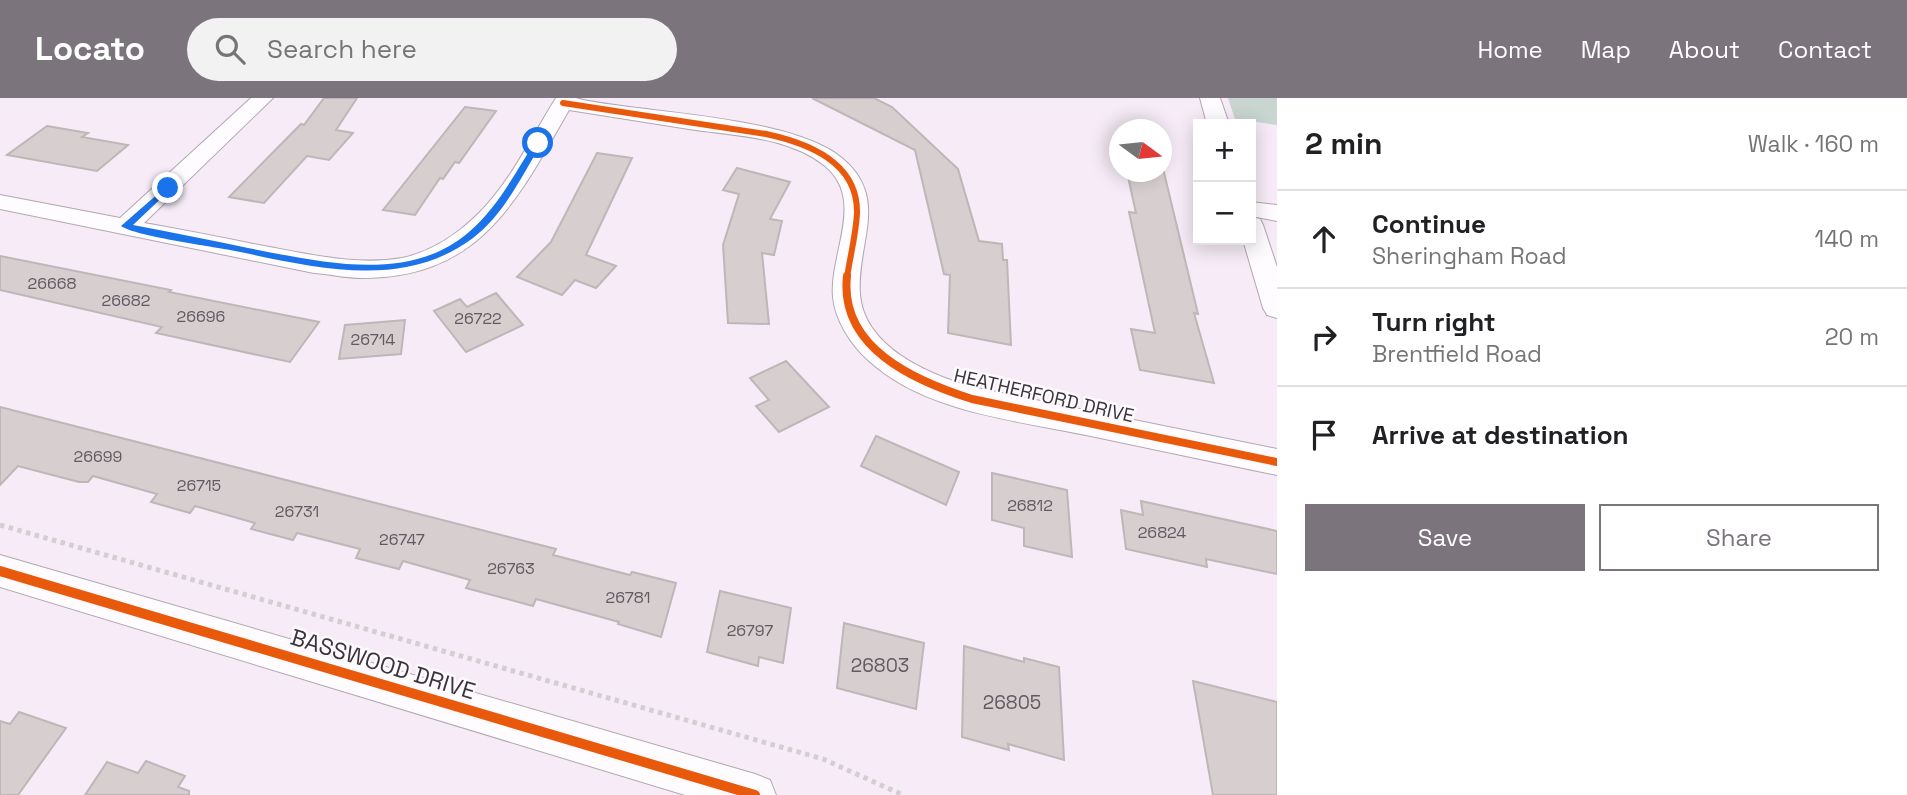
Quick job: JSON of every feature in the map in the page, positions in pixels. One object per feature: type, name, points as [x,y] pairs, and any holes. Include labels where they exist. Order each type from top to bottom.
[{"type":"street","points":[[126,226],[263,98]]},
{"type":"street","points":[[1210,98],[1217,119]]},
{"type":"street","points":[[0,202],[326,265],[372,269],[422,260],[457,245],[484,225],[565,100]]},
{"type":"street","name":"HEATHERFORD DRIVE","points":[[565,100],[766,134],[798,142],[825,156],[849,179],[856,198],[856,223],[846,284],[851,314],[859,329],[886,358],[925,383],[972,400],[1277,462]]},
{"type":"street","points":[[1256,210],[1277,213]]},
{"type":"street","points":[[1256,241],[1277,308]]},
{"type":"street","name":"BASSWOOD DRIVE","points":[[0,571],[755,795]]},
{"type":"path","points":[[0,525],[823,759],[903,795]]},
{"type":"shaded area","points":[[1228,98],[1277,98],[1277,125],[1256,122],[1256,119],[1235,119]]},
{"type":"building","points":[[324,98],[357,98],[336,130],[353,133],[329,160],[307,156],[264,203],[229,197],[301,124],[304,125]]},
{"type":"building","points":[[812,98],[874,98],[892,107],[958,169],[979,241],[1002,244],[1003,260],[1007,260],[1011,345],[948,333],[950,275],[944,274],[915,150]]},
{"type":"building","points":[[465,107],[496,111],[459,163],[455,162],[443,179],[440,178],[415,215],[383,210]]},
{"type":"building","points":[[47,126],[88,133],[82,137],[128,145],[97,171],[7,155]]},
{"type":"building","points":[[597,153],[632,158],[586,255],[616,266],[596,288],[575,280],[562,295],[517,277],[551,242]]},
{"type":"building","points":[[737,168],[790,182],[770,219],[782,221],[774,255],[762,253],[769,324],[728,323],[723,245],[739,194],[723,190]]},
{"type":"building","points":[[1129,182],[1166,182],[1198,314],[1194,313],[1214,383],[1140,370],[1131,329],[1155,333],[1129,212],[1136,213]]},
{"type":"building","points":[[0,256],[319,322],[290,362],[156,333],[162,327],[0,290]]},
{"type":"building","points":[[496,293],[523,325],[466,352],[434,311],[460,299],[467,307]]},
{"type":"building","points":[[405,320],[401,354],[339,359],[345,325]]},
{"type":"building","points":[[786,361],[829,407],[779,432],[756,406],[769,400],[750,378]]},
{"type":"building","points":[[0,407],[556,549],[553,555],[630,575],[632,572],[676,583],[661,637],[618,624],[619,622],[536,599],[533,606],[466,588],[470,580],[403,561],[399,569],[356,558],[360,549],[297,533],[293,540],[251,529],[255,523],[195,506],[190,513],[151,502],[157,494],[93,476],[88,482],[79,482],[18,466],[0,485]]},
{"type":"building","points":[[876,436],[959,472],[946,505],[861,466]]},
{"type":"building","points":[[992,473],[1067,490],[1072,557],[1024,546],[1024,528],[992,520]]},
{"type":"building","points":[[1141,501],[1277,531],[1277,574],[1206,559],[1207,567],[1126,549],[1121,510],[1143,515]]},
{"type":"building","points":[[720,591],[791,608],[783,663],[759,657],[758,666],[707,652]]},
{"type":"building","points":[[844,623],[924,643],[916,709],[837,688]]},
{"type":"building","points":[[964,646],[1024,662],[1024,658],[1059,667],[1064,760],[1008,744],[1009,750],[962,737]]},
{"type":"building","points":[[1193,681],[1277,702],[1277,795],[1213,795]]},
{"type":"building","points":[[19,712],[66,728],[18,795],[0,795],[0,721],[10,724]]},
{"type":"building","points":[[146,761],[185,776],[178,787],[189,791],[189,795],[85,795],[107,762],[138,773]]},
{"type":"cycle path","points":[[563,103],[766,134],[794,141],[834,162],[852,185],[856,199],[856,223],[846,288],[854,321],[864,338],[878,353],[914,377],[972,399],[1277,462]]},
{"type":"cycle path","points":[[0,571],[755,795]]},
{"type":"route","points":[[168,188],[126,226],[314,264],[362,269],[382,268],[441,254],[484,225],[538,143]]}]
